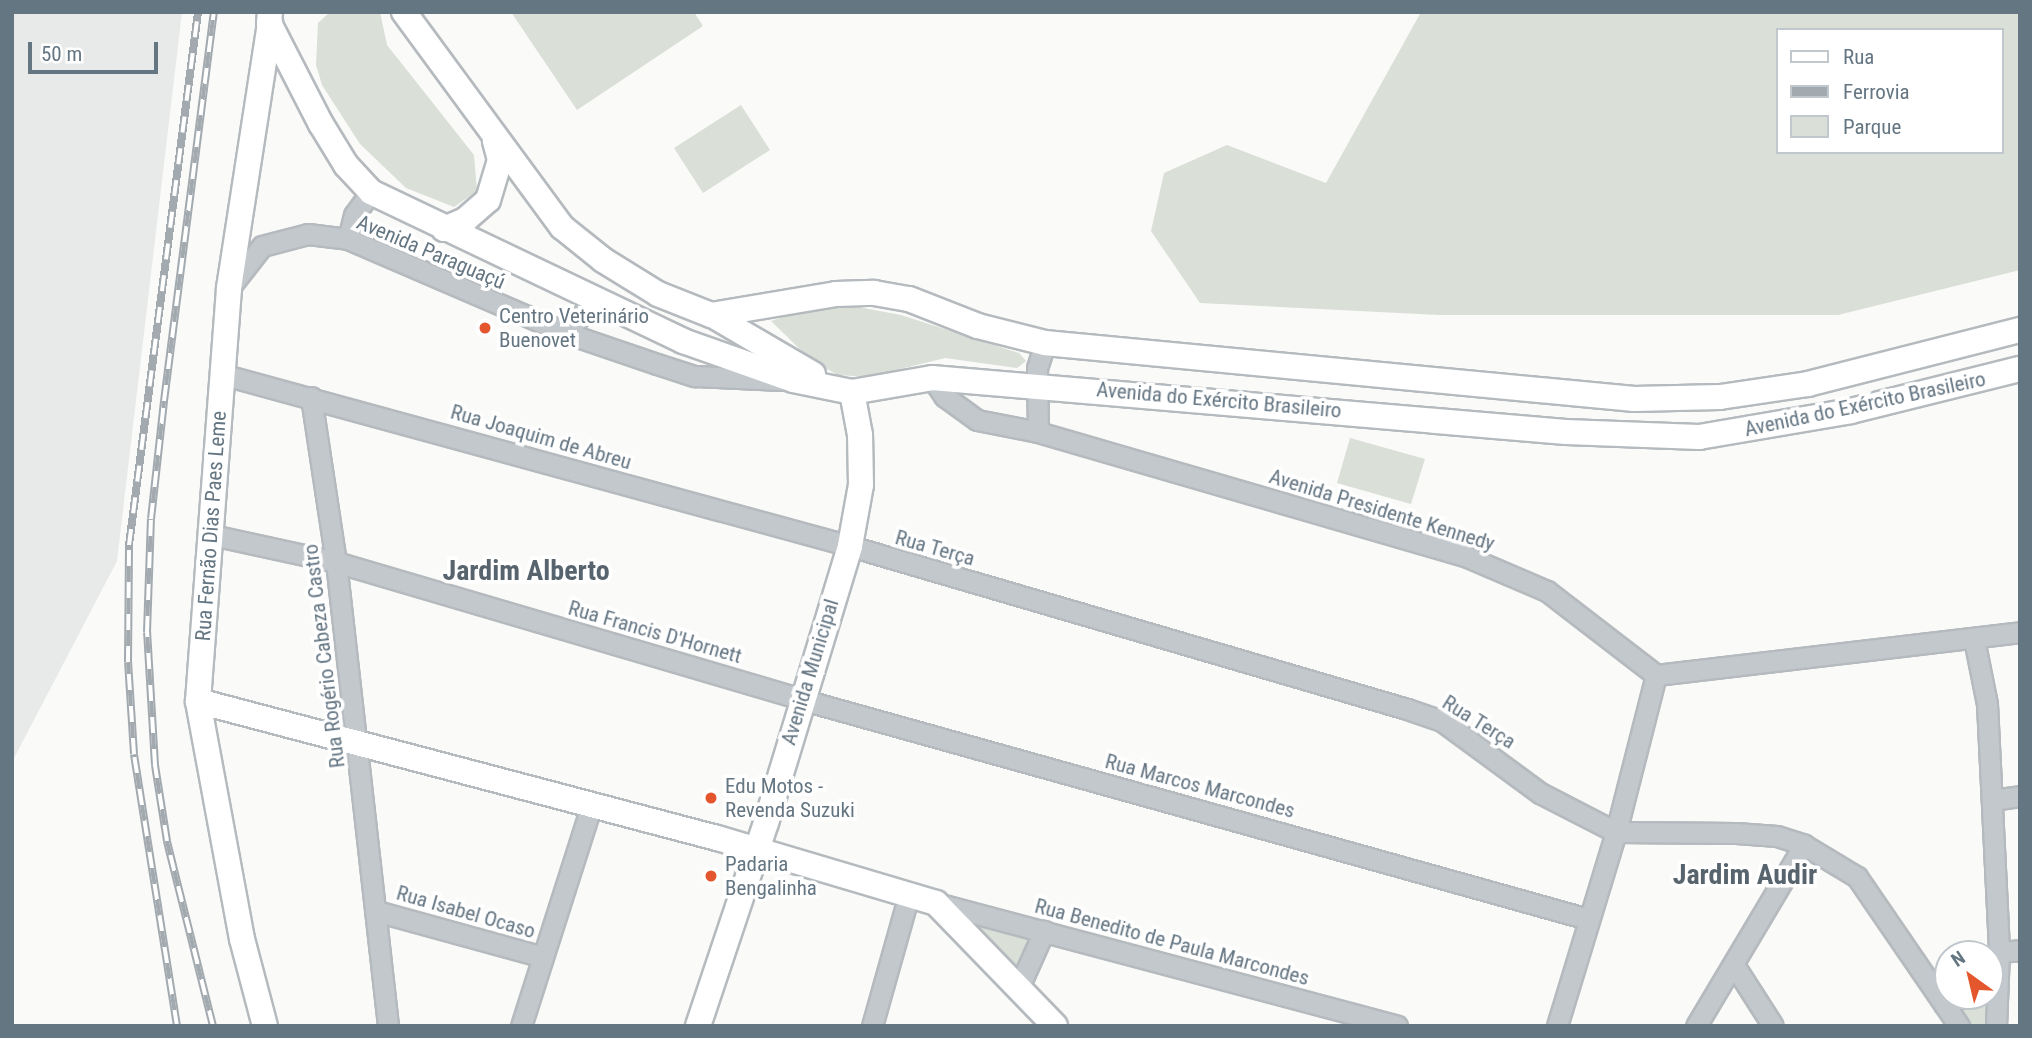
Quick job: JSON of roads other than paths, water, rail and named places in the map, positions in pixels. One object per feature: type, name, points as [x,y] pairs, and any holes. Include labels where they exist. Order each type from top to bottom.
[{"type":"main road","points":[[404,12],[543,206],[581,244],[658,294],[712,315],[793,365],[852,392]]},
{"type":"main road","points":[[273,16],[336,150],[371,192]]},
{"type":"main road","name":"Rua Fernão Dias Paes Leme","points":[[265,1026],[242,939],[198,701],[229,288],[273,16]]},
{"type":"main road","points":[[444,229],[466,220],[488,200],[500,160],[494,137]]},
{"type":"main road","name":"Avenida do Exército Brasileiro","points":[[371,192],[683,341],[793,380],[852,392],[932,378],[1038,384],[1566,432],[1699,437],[1851,411],[2018,371]]},
{"type":"main road","name":"Avenida do Exército Brasileiro","points":[[712,315],[836,294],[874,293],[1045,343],[1634,399],[1720,397],[1808,384],[2020,330]]},
{"type":"main road","name":"Avenida Municipal","points":[[698,1026],[756,851],[800,699],[850,547],[860,485],[860,435],[852,392]]},
{"type":"main road","points":[[198,701],[592,803],[936,903],[1018,989],[1043,1021]]},
{"type":"street","points":[[348,239],[354,215],[371,192]]},
{"type":"street","name":"Avenida Paraguaçú","points":[[229,288],[262,246],[308,234],[348,239],[566,334],[695,376],[793,380]]},
{"type":"street","points":[[566,334],[594,300]]},
{"type":"street","points":[[1038,432],[1037,368],[1045,343]]},
{"type":"street","name":"Rua Joaquim de Abreu","points":[[221,374],[850,547]]},
{"type":"street","name":"Avenida Presidente Kennedy","points":[[932,378],[944,396],[977,420],[1038,432],[1465,556],[1547,592],[1656,675]]},
{"type":"street","name":"Rua Rogério Cabeza Castro","points":[[311,397],[336,562],[388,1026]]},
{"type":"street","name":"Rua Francis D'Hornett","points":[[212,535],[336,562],[800,699]]},
{"type":"street","name":"Rua Terça","points":[[850,547],[1442,720],[1540,793],[1616,832],[1777,835],[1804,845],[1857,877],[1934,989]]},
{"type":"street","points":[[1556,1026],[1616,832],[1656,675],[2020,632]]},
{"type":"street","points":[[1974,639],[1987,704],[1999,940]]},
{"type":"street","name":"Rua Marcos Marcondes","points":[[800,699],[1588,919]]},
{"type":"street","points":[[1992,800],[2020,796]]},
{"type":"street","points":[[521,1026],[592,803]]},
{"type":"street","points":[[1696,1026],[1804,845]]},
{"type":"street","points":[[872,1026],[909,894]]},
{"type":"street","name":"Rua Benedito de Paula Marcondes","points":[[936,903],[1397,1026]]},
{"type":"street","name":"Rua Isabel Ocaso","points":[[376,911],[543,957]]},
{"type":"street","points":[[1018,989],[1044,931]]},
{"type":"street","points":[[1734,965],[1773,1026]]},
{"type":"street","name":"Rua Terça","points":[[1948,1010],[1959,1026]]},
{"type":"railway","points":[[177,1026],[134,754],[128,662],[129,545],[198,12]]},
{"type":"railway","points":[[213,1026],[167,841],[155,765],[147,632],[151,519],[214,12]]},
{"type":"place","name":"Centro Veterinário Buenovet","points":[[485,328]]},
{"type":"place","name":"Edu Motos - Revenda Suzuki","points":[[711,798]]},
{"type":"place","name":"Padaria Bengalinha","points":[[711,876]]},
{"type":"district","name":"Jardim Alberto","points":[[526,571]]},
{"type":"district","name":"Jardim Audir","points":[[1745,875]]}]
